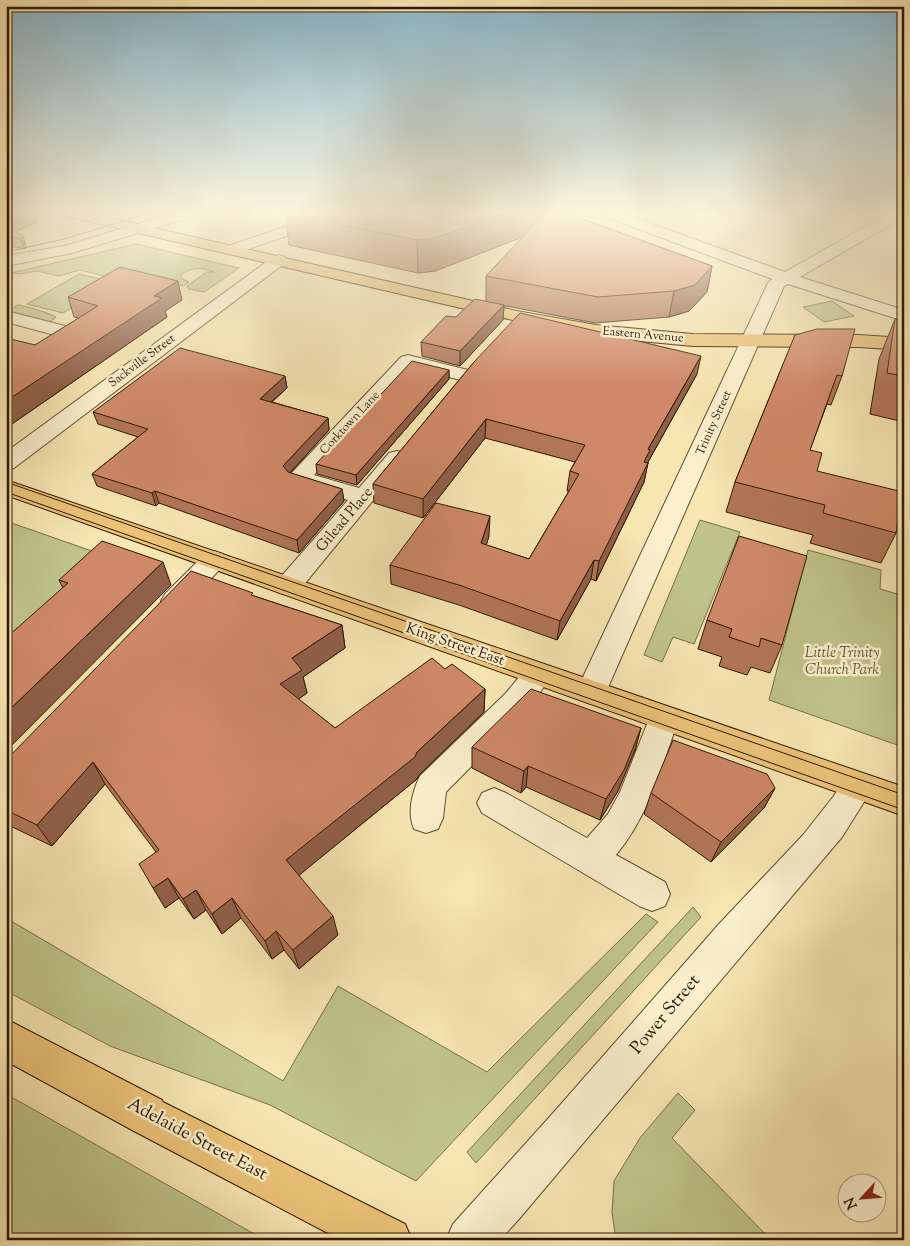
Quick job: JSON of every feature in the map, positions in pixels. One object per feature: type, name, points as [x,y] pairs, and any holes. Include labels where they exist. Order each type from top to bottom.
[{"type":"main road","name":"Eastern Avenue","points":[[322,270],[517,316],[624,335],[699,340],[859,341],[904,344]]},
{"type":"main road","name":"King Street East","points":[[6,487],[904,802]]},
{"type":"main road","name":"Adelaide Street East","points":[[6,1039],[147,1115],[389,1240]]},
{"type":"street","name":"Sackville Street","points":[[6,463],[265,270]]},
{"type":"street","points":[[764,270],[904,316]]},
{"type":"street","name":"Trinity Street","points":[[591,692],[774,288],[777,283],[799,270]]},
{"type":"street","points":[[6,316],[62,331]]},
{"type":"street","points":[[503,334],[517,316]]},
{"type":"street","name":"Corktown Lane","points":[[365,497],[299,478],[408,361],[465,376]]},
{"type":"street","name":"Gilead Place","points":[[288,586],[409,444]]},
{"type":"street","points":[[158,617],[214,560]]},
{"type":"street","points":[[426,818],[431,786],[517,701],[538,674]]},
{"type":"street","points":[[591,859],[620,825],[635,797],[664,718]]},
{"type":"street","name":"Power Street","points":[[469,1240],[512,1194],[733,935],[827,830],[858,786]]},
{"type":"street","points":[[494,803],[652,894]]},
{"type":"green space","points":[[23,270],[79,270],[59,276],[37,271],[20,274],[11,273]]},
{"type":"green space","points":[[81,270],[189,270],[180,275],[182,279],[189,282],[183,286],[167,281],[127,282]]},
{"type":"green space","points":[[208,270],[236,270],[204,292],[189,289],[187,286],[207,272],[214,272]]},
{"type":"green space","points":[[79,274],[114,282],[63,313],[27,304]]},
{"type":"green space","points":[[832,301],[854,316],[824,322],[803,307]]},
{"type":"green space","points":[[18,305],[56,317],[50,322],[8,311]]},
{"type":"green space","points":[[700,520],[740,532],[694,644],[673,637],[662,662],[644,655]]},
{"type":"green space","points":[[6,521],[109,557],[6,649]]},
{"type":"green space","name":"Little Trinity Church Park","points":[[808,550],[881,570],[880,589],[904,596],[903,747],[769,700]]},
{"type":"green space","points":[[693,907],[701,917],[476,1163],[467,1152]]},
{"type":"green space","points":[[646,914],[658,922],[416,1181],[270,1105],[110,1046],[6,991],[6,918],[283,1081],[338,986],[487,1072]]},
{"type":"green space","points":[[678,1093],[695,1110],[672,1138],[771,1240],[616,1240],[612,1212],[614,1181],[640,1138]]},
{"type":"green space","points":[[6,1094],[265,1240],[6,1240]]},
{"type":"building","points":[[115,270],[133,270],[178,281],[154,296],[162,298],[6,401],[6,338],[35,345],[98,306],[68,297]]},
{"type":"building","points":[[491,270],[708,270],[695,285],[674,291],[598,297],[486,276]]},
{"type":"building","points":[[475,299],[504,305],[460,351],[421,342],[446,316],[456,317]]},
{"type":"building","points":[[520,313],[701,356],[648,449],[650,450],[644,462],[648,463],[599,561],[594,560],[560,621],[459,585],[390,565],[436,503],[490,516],[481,543],[529,559],[579,474],[570,471],[585,445],[486,419],[423,499],[373,484],[474,362]]},
{"type":"building","points":[[895,319],[904,320],[904,376],[887,373]]},
{"type":"building","points":[[817,329],[855,329],[842,376],[837,375],[810,450],[822,453],[817,471],[903,492],[896,533],[823,513],[825,505],[735,482],[795,335]]},
{"type":"building","points":[[180,348],[285,376],[260,399],[328,418],[283,466],[288,472],[342,489],[297,540],[155,491],[152,493],[92,474],[148,429],[93,412]]},
{"type":"building","points":[[412,361],[449,370],[356,475],[316,464]]},
{"type":"building","points":[[739,536],[807,556],[782,645],[761,638],[759,647],[729,637],[732,629],[707,620]]},
{"type":"building","points":[[102,541],[163,562],[6,713],[6,638],[68,583],[59,580]]},
{"type":"building","points":[[191,571],[253,593],[251,595],[342,625],[292,658],[302,670],[280,684],[335,728],[432,658],[445,669],[452,664],[485,689],[417,752],[415,757],[286,860],[333,916],[293,950],[276,931],[265,941],[232,898],[212,914],[196,890],[183,899],[168,878],[153,888],[139,864],[159,850],[93,762],[37,825],[6,810],[6,760]]},
{"type":"building","points":[[531,689],[641,728],[624,770],[606,799],[528,766],[524,771],[472,747]]},
{"type":"building","points":[[673,740],[767,774],[775,788],[721,842],[651,793]]},
{"type":"tram line","points":[[6,482],[904,795]]},
{"type":"tram line","points":[[6,492],[904,810]]}]
